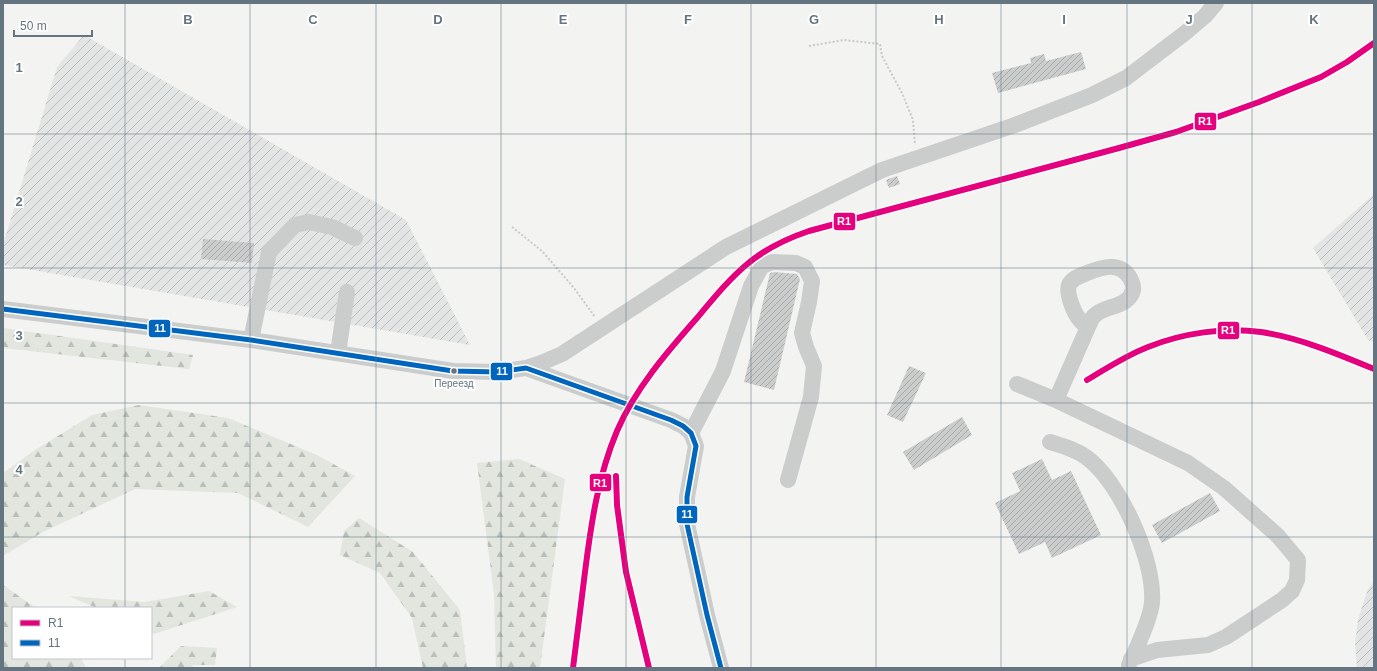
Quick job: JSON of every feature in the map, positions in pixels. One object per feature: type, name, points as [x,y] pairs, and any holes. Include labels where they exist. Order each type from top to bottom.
[{"type":"street","points":[[3,309],[251,340],[453,371],[497,372],[526,368],[562,354],[726,247],[882,170],[1015,125],[1092,96],[1126,78],[1185,33],[1205,16],[1216,3]]},
{"type":"street","points":[[251,340],[269,252],[295,225],[309,222],[332,227],[355,238]]},
{"type":"street","points":[[691,433],[723,371],[751,286],[762,266],[772,262],[782,262],[796,263],[805,267],[812,281],[802,333],[814,366],[811,397],[788,480]]},
{"type":"street","points":[[338,353],[347,292]]},
{"type":"street","points":[[1056,400],[1088,327]]},
{"type":"street","points":[[562,354],[557,364],[557,372],[564,381]]},
{"type":"street","points":[[526,368],[671,420],[683,426],[691,433],[696,446],[687,497],[688,524],[707,615],[721,668]]},
{"type":"street","points":[[1017,384],[1056,400],[1188,462],[1224,488],[1278,536],[1298,560],[1297,580],[1292,591],[1282,600],[1226,637],[1208,645],[1157,650],[1129,664]]},
{"type":"street","points":[[1050,442],[1073,449],[1087,457],[1096,466],[1110,482],[1144,548],[1152,579],[1152,604],[1146,624],[1129,664]]},
{"type":"path","points":[[809,46],[844,40],[880,44],[882,56],[902,93],[913,120],[916,158]]},
{"type":"path","points":[[512,227],[542,251],[574,288],[594,316],[600,329]]},
{"type":"shaded area","points":[[84,35],[406,220],[470,345],[3,265],[3,245],[57,67]]},
{"type":"shaded area","points":[[1374,194],[1374,342],[1368,340],[1313,248]]},
{"type":"shaded area","points":[[1374,581],[1374,668],[1357,668],[1355,644],[1358,619],[1368,589]]},
{"type":"green space","points":[[3,328],[193,355],[189,369],[3,348]]},
{"type":"green space","points":[[139,405],[228,418],[317,455],[355,476],[308,527],[238,493],[135,489],[43,532],[3,556],[3,473],[35,450],[92,415]]},
{"type":"green space","points":[[519,459],[565,479],[540,668],[496,668],[494,594],[477,463]]},
{"type":"green space","points":[[359,518],[413,552],[460,610],[467,668],[423,668],[412,618],[380,573],[340,555],[344,531]]},
{"type":"green space","points":[[3,585],[35,607],[12,607],[12,659],[82,659],[86,668],[3,668]]},
{"type":"green space","points":[[209,591],[237,607],[154,634],[152,633],[152,607],[94,607],[69,596],[145,602]]},
{"type":"green space","points":[[181,646],[217,648],[215,665],[193,665],[192,668],[159,668]]},
{"type":"building","points":[[1081,52],[1086,69],[998,93],[992,73],[1031,63],[1030,58],[1044,54],[1046,61]]},
{"type":"building","points":[[897,176],[900,184],[889,188],[886,180]]},
{"type":"building","points":[[203,239],[254,243],[252,263],[201,259]]},
{"type":"building","points":[[770,273],[797,274],[800,279],[774,390],[744,382]]},
{"type":"building","points":[[909,366],[926,373],[903,422],[887,415]]},
{"type":"building","points":[[962,417],[972,435],[914,470],[903,452]]},
{"type":"building","points":[[1042,459],[1052,480],[1071,471],[1101,535],[1052,558],[1045,542],[1019,554],[995,503],[1020,491],[1012,473]]},
{"type":"building","points":[[1210,493],[1220,511],[1162,543],[1152,525]]},
{"type":"transit line","name":"R1","points":[[573,668],[587,554],[596,500],[610,448],[617,431],[624,415],[652,372],[674,344],[722,289],[746,265],[773,246],[809,231],[1176,132],[1259,102],[1321,77],[1347,62],[1374,43]]},
{"type":"transit line","name":"11","points":[[3,309],[251,340],[453,371],[497,372],[526,368],[671,420],[683,426],[691,433],[696,446],[687,497],[687,524],[707,615],[721,668]]},
{"type":"transit line","name":"R1","points":[[1087,380],[1132,354],[1161,342],[1204,332],[1233,330],[1261,332],[1290,338],[1333,352],[1374,369]]},
{"type":"transit line","name":"R1","points":[[616,476],[617,505],[626,572],[649,668]]},
{"type":"place","name":"Переезд","points":[[454,371]]}]
